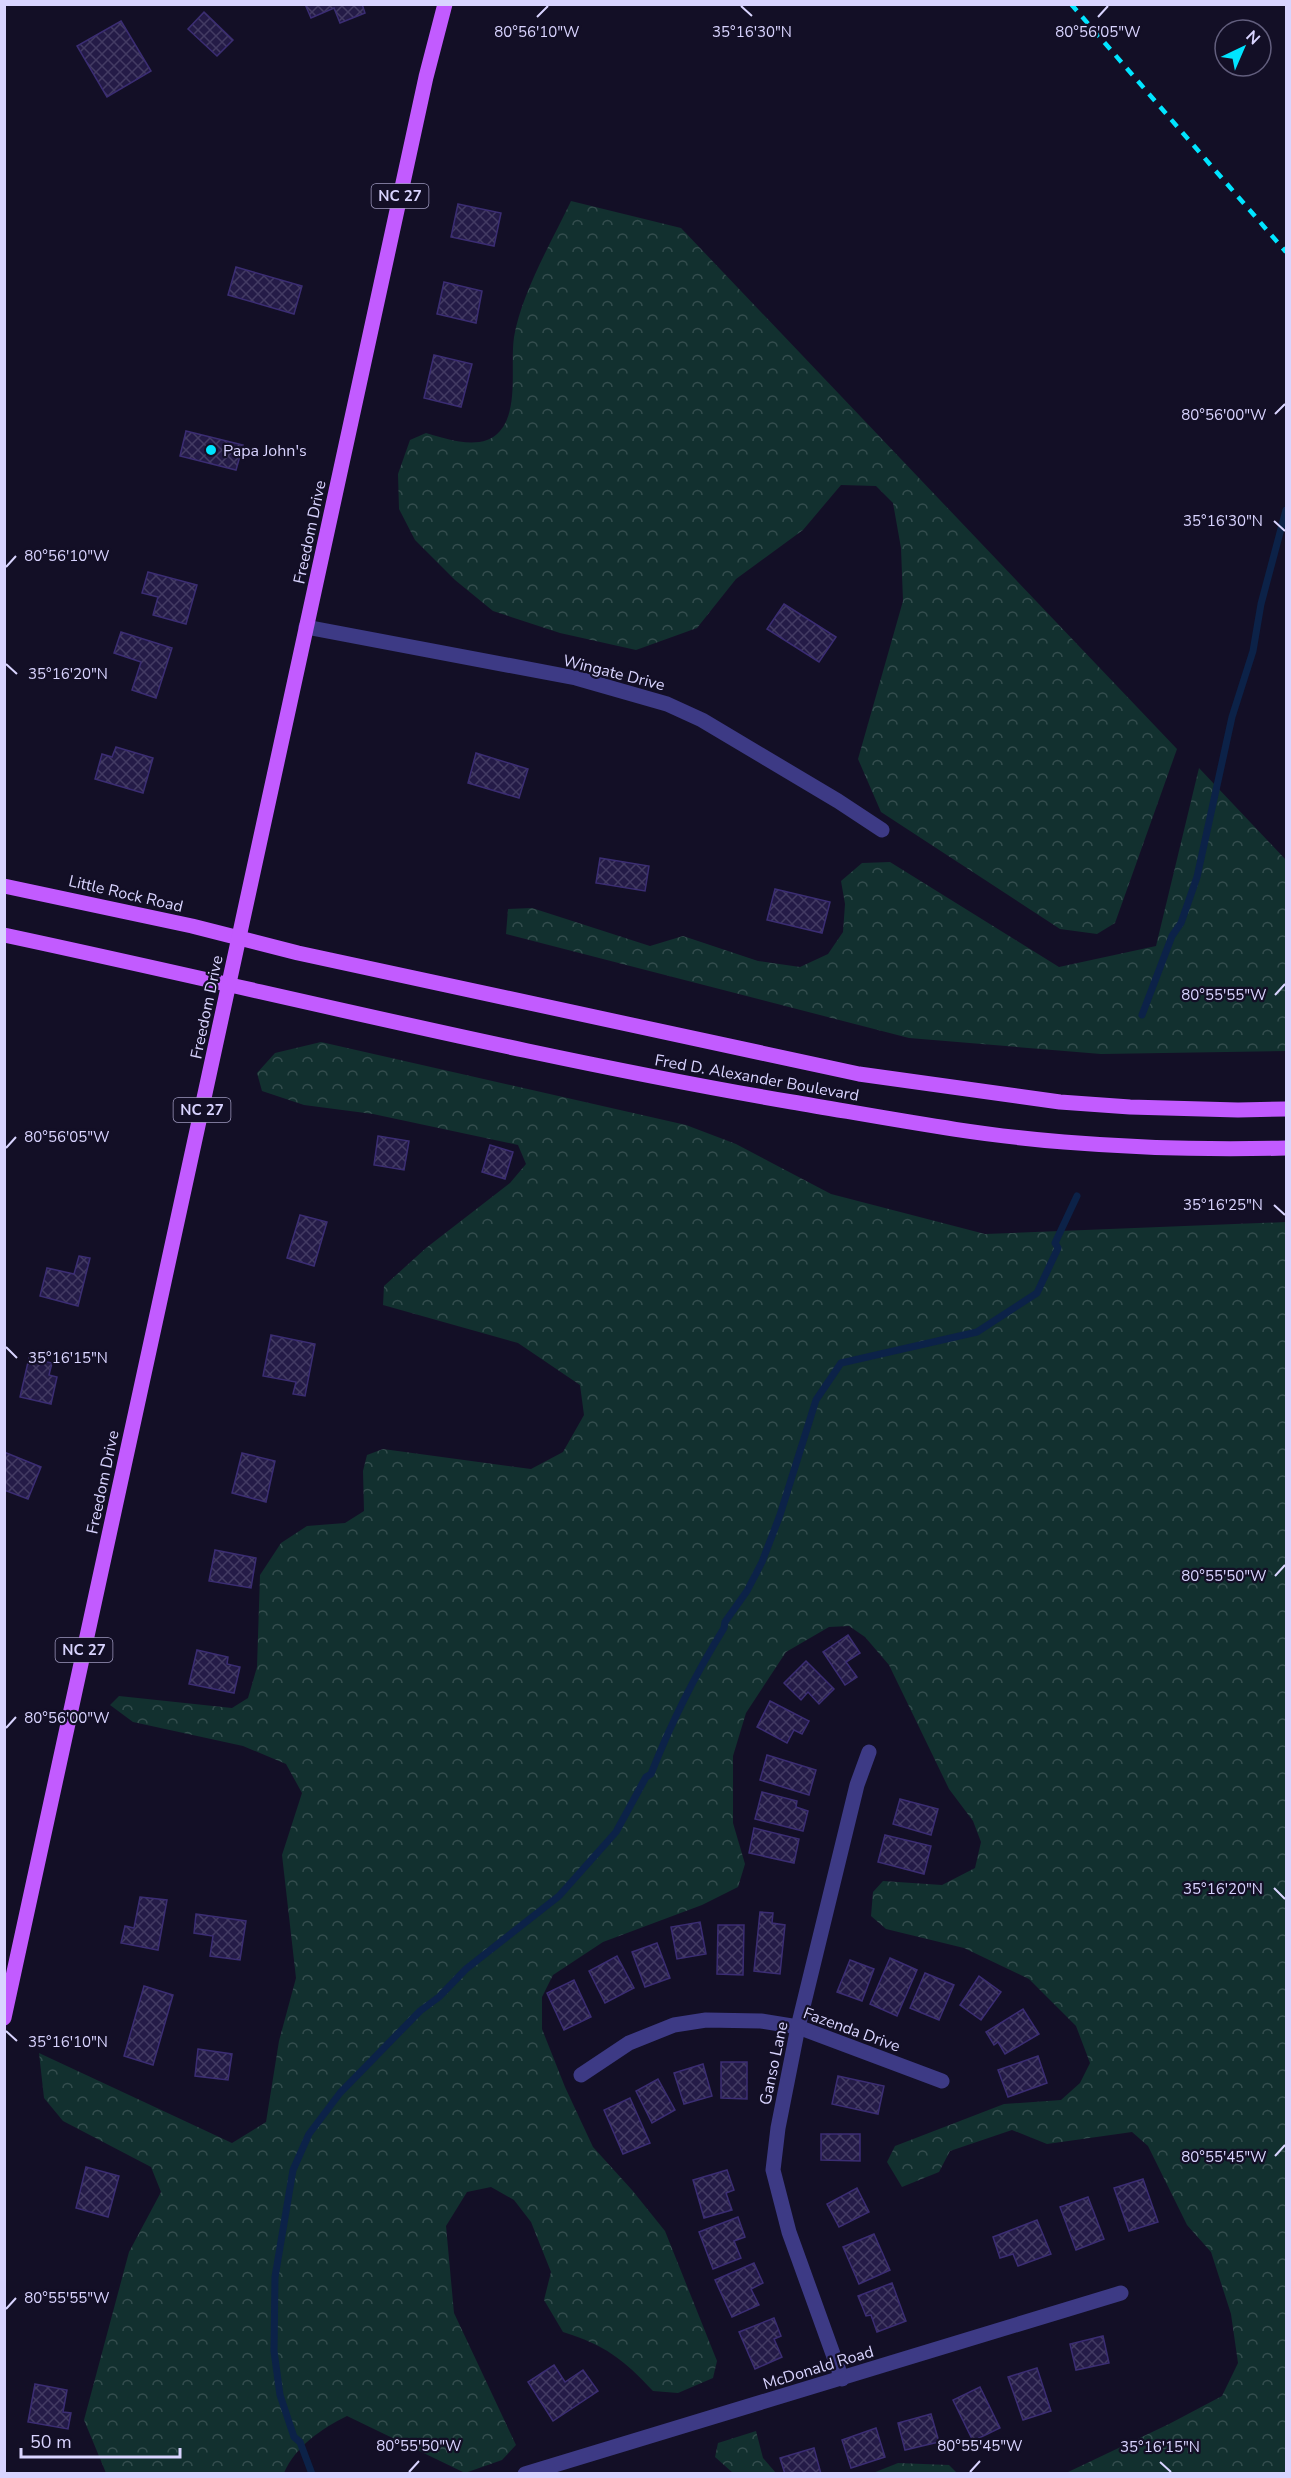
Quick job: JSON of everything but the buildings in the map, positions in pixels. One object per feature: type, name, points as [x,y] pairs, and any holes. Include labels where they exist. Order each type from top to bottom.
[{"type":"main road","name":"Freedom Drive","points":[[4,2018],[426,76],[445,4]]},
{"type":"main road","name":"Little Rock Road","points":[[4,886],[239,938]]},
{"type":"main road","points":[[4,935],[229,984]]},
{"type":"main road","name":"Fred D. Alexander Boulevard","points":[[239,938],[859,1074],[1060,1102],[1130,1107],[1287,1109]]},
{"type":"main road","name":"Fred D. Alexander Boulevard","points":[[229,984],[676,1082],[961,1130],[1063,1142],[1236,1149],[1287,1148]]},
{"type":"street","name":"Wingate Drive","points":[[306,627],[576,678],[618,688],[667,704],[702,720],[838,801],[882,830]]},
{"type":"street","name":"Ganso Lane","points":[[842,2379],[789,2232],[773,2170],[778,2128],[798,2027],[857,1785],[869,1752]]},
{"type":"street","name":"Fazenda Drive","points":[[581,2075],[629,2043],[675,2025],[706,2020],[761,2021],[798,2027],[942,2081]]},
{"type":"street","name":"McDonald Road","points":[[525,2474],[1121,2293]]},
{"type":"green space","points":[[571,201],[681,228],[1177,749],[1115,923],[1097,934],[1060,929],[881,812],[858,759],[903,601],[901,548],[893,503],[876,486],[841,485],[803,530],[736,579],[697,628],[636,650],[560,633],[493,611],[455,580],[415,540],[399,509],[398,474],[410,440],[426,433],[454,441],[484,441],[500,431],[510,411],[514,337],[523,303]]},
{"type":"green space","points":[[1199,768],[1286,860],[1286,1051],[1101,1054],[909,1038],[506,934],[508,909],[532,908],[650,946],[683,936],[758,961],[800,967],[828,954],[843,932],[845,904],[841,881],[862,863],[890,862],[1059,967],[1156,946]]},
{"type":"green space","points":[[321,1042],[686,1125],[736,1144],[831,1194],[985,1234],[1286,1222],[1286,2473],[1066,2473],[1222,2396],[1238,2363],[1231,2314],[1211,2252],[1187,2225],[1148,2146],[1132,2132],[1047,2144],[1012,2130],[950,2151],[939,2172],[902,2187],[887,2162],[895,2146],[1004,2104],[1061,2100],[1080,2083],[1090,2063],[1076,2026],[1029,1979],[964,1948],[886,1929],[871,1916],[873,1892],[883,1881],[942,1885],[975,1868],[981,1842],[973,1821],[949,1789],[889,1665],[865,1637],[849,1626],[829,1627],[786,1652],[746,1713],[733,1756],[733,1823],[745,1864],[738,1887],[702,1905],[603,1942],[553,1975],[542,1997],[542,2029],[565,2087],[593,2147],[665,2231],[717,2361],[713,2378],[678,2393],[653,2391],[612,2354],[591,2342],[563,2332],[544,2300],[551,2272],[531,2222],[514,2200],[491,2187],[467,2192],[446,2226],[454,2313],[516,2445],[502,2460],[465,2473],[347,2416],[310,2439],[295,2455],[284,2473],[106,2473],[84,2420],[129,2252],[161,2192],[151,2167],[63,2121],[44,2098],[39,2053],[232,2143],[266,2122],[279,2041],[296,1978],[282,1855],[302,1793],[286,1764],[243,1746],[133,1722],[110,1705],[119,1696],[232,1708],[248,1698],[257,1667],[260,1575],[281,1543],[307,1526],[345,1523],[364,1511],[363,1471],[367,1455],[383,1449],[531,1469],[563,1452],[584,1415],[580,1385],[518,1343],[383,1305],[384,1286],[426,1248],[510,1183],[526,1164],[518,1145],[373,1114],[304,1105],[262,1091],[257,1073],[275,1053]]},
{"type":"green space","points":[[756,2431],[763,2458],[776,2473],[733,2473],[715,2457],[718,2443]]},
{"type":"green space","points":[[898,2463],[949,2465],[957,2473],[873,2473]]},
{"type":"waterway","points":[[1142,1015],[1172,936],[1181,923],[1197,877],[1232,717],[1253,651],[1261,604],[1286,510]]},
{"type":"waterway","points":[[312,2474],[300,2442],[294,2437],[280,2395],[274,2351],[275,2277],[293,2170],[309,2134],[340,2093],[420,2011],[439,1997],[466,1969],[559,1896],[616,1832],[646,1777],[651,1774],[684,1700],[724,1628],[725,1622],[747,1591],[762,1562],[780,1515],[816,1400],[841,1363],[977,1332],[1037,1293],[1058,1248],[1055,1243],[1077,1196]]},
{"type":"railway","points":[[1071,4],[1286,252]]},
{"type":"place","name":"Papa John's","points":[[211,450]]}]
